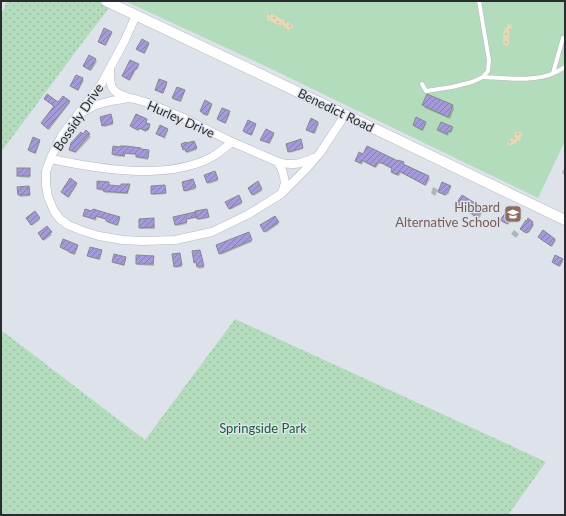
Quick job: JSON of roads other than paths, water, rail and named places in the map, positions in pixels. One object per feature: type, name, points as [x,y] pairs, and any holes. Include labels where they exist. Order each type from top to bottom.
[{"type":"street","name":"Benedict Road","points":[[106,1],[565,220]]},
{"type":"street","name":"Bossidy Drive","points":[[136,15],[125,40],[102,83],[62,135],[46,171],[48,197],[54,211],[60,219],[68,225],[99,236],[123,240],[142,241],[175,240],[212,232],[249,214],[282,194],[317,157],[345,115]]},
{"type":"street","name":"Hurley Drive","points":[[111,67],[110,80],[113,90],[118,94],[148,103],[186,119],[232,142],[278,162],[289,164],[302,163],[317,157]]},
{"type":"street","name":"Hurley Drive","points":[[76,116],[96,105],[129,98]]},
{"type":"street","points":[[51,159],[102,168],[142,171],[165,170],[191,165],[213,157],[232,142]]},
{"type":"street","points":[[278,162],[282,170],[285,183],[282,194]]},
{"type":"lane","points":[[422,84],[426,91],[465,84],[483,77],[488,71],[489,60],[479,1]]},
{"type":"lane","points":[[553,74],[563,38]]},
{"type":"lane","points":[[483,77],[538,77],[553,74],[565,67]]},
{"type":"place","name":"Hibbard Alternative School","points":[[513,214]]},
{"type":"park label","name":"Springside Park","points":[[263,428]]}]
